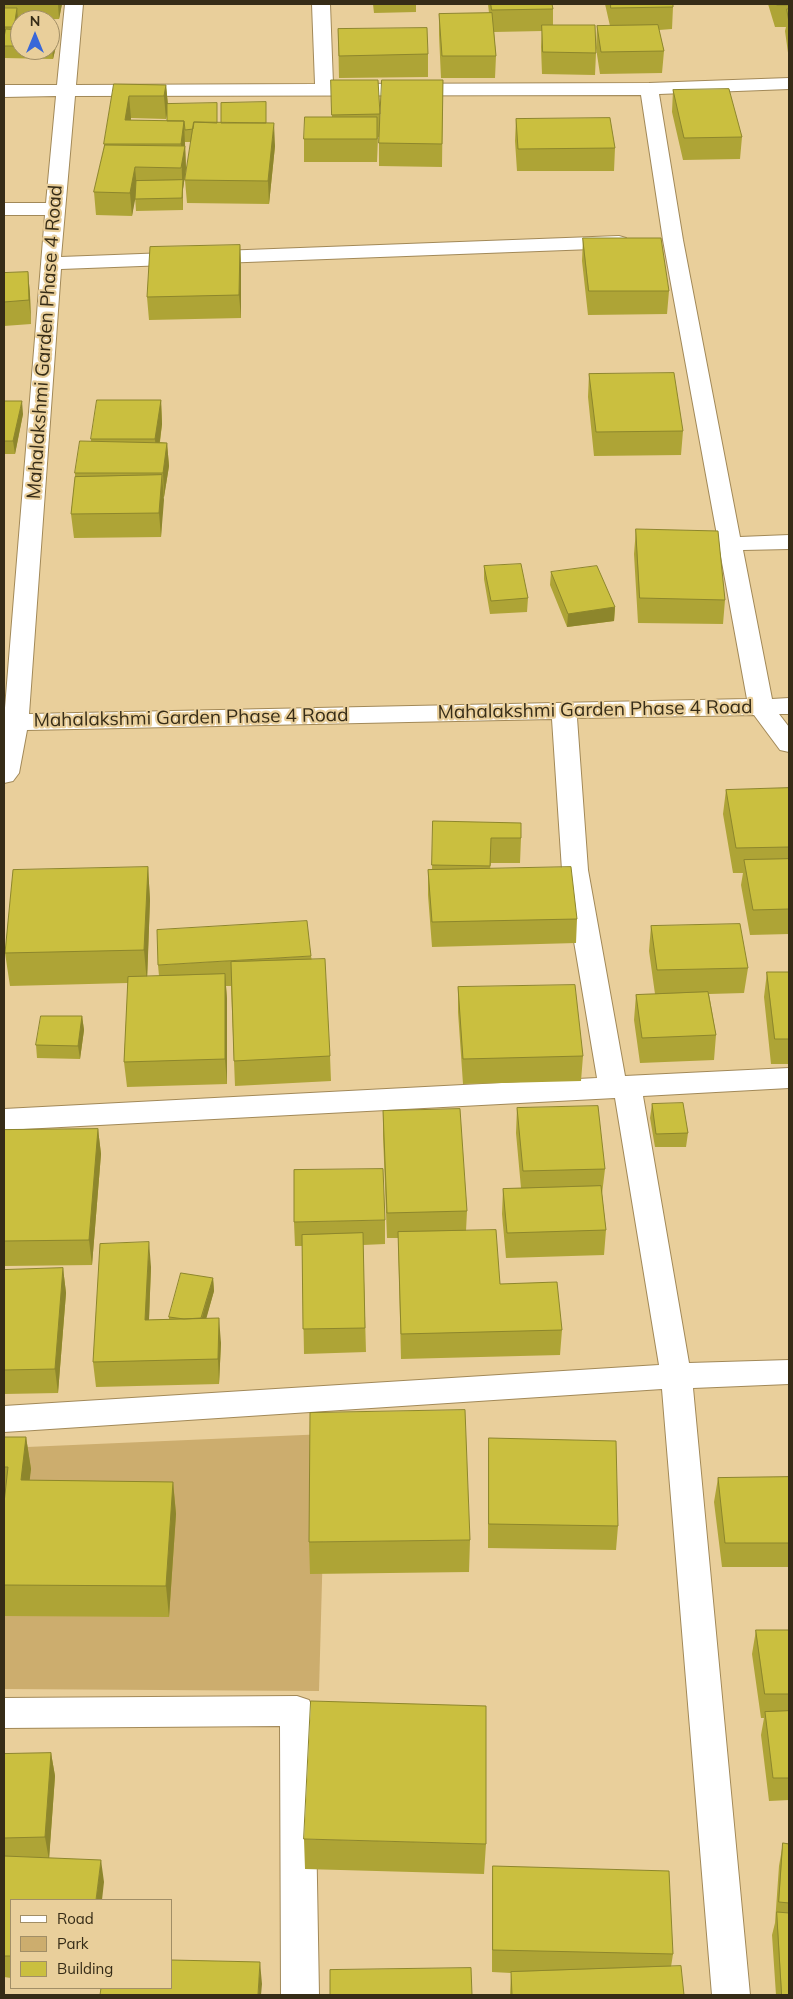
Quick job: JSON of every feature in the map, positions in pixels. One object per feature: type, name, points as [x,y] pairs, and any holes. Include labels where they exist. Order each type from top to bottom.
[{"type":"street","name":"Mahalakshmi Garden Phase 4 Road","points":[[74,4],[55,209],[16,722],[789,706]]},
{"type":"street","points":[[321,4],[324,89]]},
{"type":"street","points":[[4,91],[65,89],[649,89],[789,83]]},
{"type":"street","points":[[649,89],[653,241],[730,544],[761,707],[789,744]]},
{"type":"street","points":[[4,209],[55,209]]},
{"type":"street","points":[[52,263],[653,241]]},
{"type":"street","points":[[730,544],[789,542]]},
{"type":"street","points":[[564,710],[575,870],[620,1087],[676,1376],[731,1995]]},
{"type":"street","points":[[4,775],[6,773],[16,722]]},
{"type":"street","points":[[4,1120],[789,1078]]},
{"type":"street","points":[[4,1419],[676,1376],[789,1372]]},
{"type":"street","points":[[4,1713],[297,1711],[300,1995]]},
{"type":"green space","points":[[326,1434],[319,1691],[4,1689],[4,1448]]},
{"type":"building","points":[[491,4],[552,4],[553,9],[492,10]]},
{"type":"building","points":[[611,4],[673,4],[673,7],[611,8]]},
{"type":"building","points":[[4,8],[17,8],[17,10],[10,10],[10,27],[4,27]]},
{"type":"building","points":[[492,13],[496,56],[442,56],[439,14]]},
{"type":"building","points":[[542,25],[595,25],[596,53],[543,52]]},
{"type":"building","points":[[658,25],[664,51],[601,52],[597,26]]},
{"type":"building","points":[[427,28],[428,54],[339,56],[338,29]]},
{"type":"building","points":[[6,29],[10,29],[10,46],[4,46]]},
{"type":"building","points":[[331,80],[378,80],[380,114],[332,115]]},
{"type":"building","points":[[382,80],[443,80],[442,144],[379,143]]},
{"type":"building","points":[[114,84],[166,85],[164,96],[129,96],[125,120],[184,121],[181,144],[104,144]]},
{"type":"building","points":[[729,89],[742,137],[684,138],[673,90]]},
{"type":"building","points":[[266,102],[266,123],[221,123],[221,103]]},
{"type":"building","points":[[217,103],[217,123],[194,122],[193,129],[185,130],[184,121],[167,121],[167,104]]},
{"type":"building","points":[[305,117],[377,117],[377,139],[304,139]]},
{"type":"building","points":[[610,118],[615,148],[518,149],[516,119]]},
{"type":"building","points":[[194,122],[274,123],[268,181],[185,180]]},
{"type":"building","points":[[105,145],[185,146],[181,168],[135,167],[130,193],[94,192]]},
{"type":"building","points":[[183,180],[182,198],[135,199],[136,181]]},
{"type":"building","points":[[583,238],[661,238],[669,291],[589,291]]},
{"type":"building","points":[[240,245],[239,295],[147,297],[150,247]]},
{"type":"building","points":[[28,272],[29,300],[4,302],[4,273]]},
{"type":"building","points":[[674,373],[683,431],[596,432],[589,374]]},
{"type":"building","points":[[97,400],[161,400],[155,439],[91,439]]},
{"type":"building","points":[[4,401],[22,401],[13,441],[4,441]]},
{"type":"building","points":[[80,441],[167,443],[163,473],[75,473]]},
{"type":"building","points":[[162,475],[159,513],[71,514],[75,477]]},
{"type":"building","points":[[636,529],[718,531],[725,600],[640,598]]},
{"type":"building","points":[[521,564],[528,598],[491,601],[484,566]]},
{"type":"building","points":[[597,566],[615,607],[568,614],[551,572]]},
{"type":"building","points":[[789,788],[789,847],[736,848],[726,790]]},
{"type":"building","points":[[433,821],[521,823],[521,838],[491,838],[490,866],[432,865]]},
{"type":"building","points":[[789,859],[789,909],[753,910],[744,860]]},
{"type":"building","points":[[148,867],[144,950],[5,953],[13,870]]},
{"type":"building","points":[[571,867],[577,919],[432,922],[428,870]]},
{"type":"building","points":[[307,921],[311,956],[158,965],[157,930]]},
{"type":"building","points":[[740,924],[748,968],[657,970],[651,926]]},
{"type":"building","points":[[325,959],[330,1056],[234,1061],[231,962]]},
{"type":"building","points":[[767,972],[789,972],[789,1039],[775,1039]]},
{"type":"building","points":[[225,974],[225,1059],[124,1062],[128,977]]},
{"type":"building","points":[[575,985],[583,1056],[463,1059],[458,987]]},
{"type":"building","points":[[708,992],[716,1035],[642,1038],[636,995]]},
{"type":"building","points":[[41,1016],[82,1016],[78,1046],[36,1045]]},
{"type":"building","points":[[683,1103],[688,1133],[656,1134],[652,1104]]},
{"type":"building","points":[[598,1106],[605,1169],[523,1171],[517,1108]]},
{"type":"building","points":[[460,1109],[467,1211],[387,1213],[383,1111]]},
{"type":"building","points":[[98,1129],[89,1240],[4,1241],[4,1130]]},
{"type":"building","points":[[383,1169],[385,1220],[294,1222],[294,1170]]},
{"type":"building","points":[[601,1186],[606,1230],[507,1233],[503,1189]]},
{"type":"building","points":[[496,1230],[500,1284],[557,1282],[562,1330],[401,1334],[398,1232]]},
{"type":"building","points":[[363,1233],[365,1328],[303,1329],[302,1235]]},
{"type":"building","points":[[149,1242],[145,1320],[219,1318],[218,1359],[93,1362],[100,1244]]},
{"type":"building","points":[[63,1268],[55,1369],[4,1370],[4,1270]]},
{"type":"building","points":[[181,1273],[213,1278],[201,1318],[184,1319],[169,1317]]},
{"type":"building","points":[[465,1410],[470,1540],[309,1542],[310,1413]]},
{"type":"building","points":[[4,1437],[26,1437],[21,1480],[173,1482],[166,1586],[4,1585],[4,1503],[8,1467],[4,1467]]},
{"type":"building","points":[[489,1438],[616,1441],[618,1526],[489,1524]]},
{"type":"building","points":[[789,1477],[789,1543],[725,1543],[718,1478]]},
{"type":"building","points":[[756,1630],[789,1630],[789,1694],[765,1694]]},
{"type":"building","points":[[311,1701],[486,1706],[486,1844],[304,1839]]},
{"type":"building","points":[[789,1711],[789,1778],[773,1778],[765,1712]]},
{"type":"building","points":[[51,1753],[45,1837],[4,1838],[4,1754]]},
{"type":"building","points":[[783,1843],[789,1844],[789,1903],[779,1902]]},
{"type":"building","points":[[4,1856],[101,1860],[96,1899],[10,1899],[10,1956],[4,1956]]},
{"type":"building","points":[[493,1866],[669,1871],[673,1954],[493,1950]]},
{"type":"building","points":[[777,1912],[789,1913],[789,1995],[782,1995]]},
{"type":"building","points":[[172,1960],[260,1962],[258,1995],[100,1995],[101,1989],[172,1989]]},
{"type":"building","points":[[681,1966],[684,1995],[512,1995],[511,1972]]},
{"type":"building","points":[[471,1968],[472,1995],[330,1995],[330,1970]]}]
